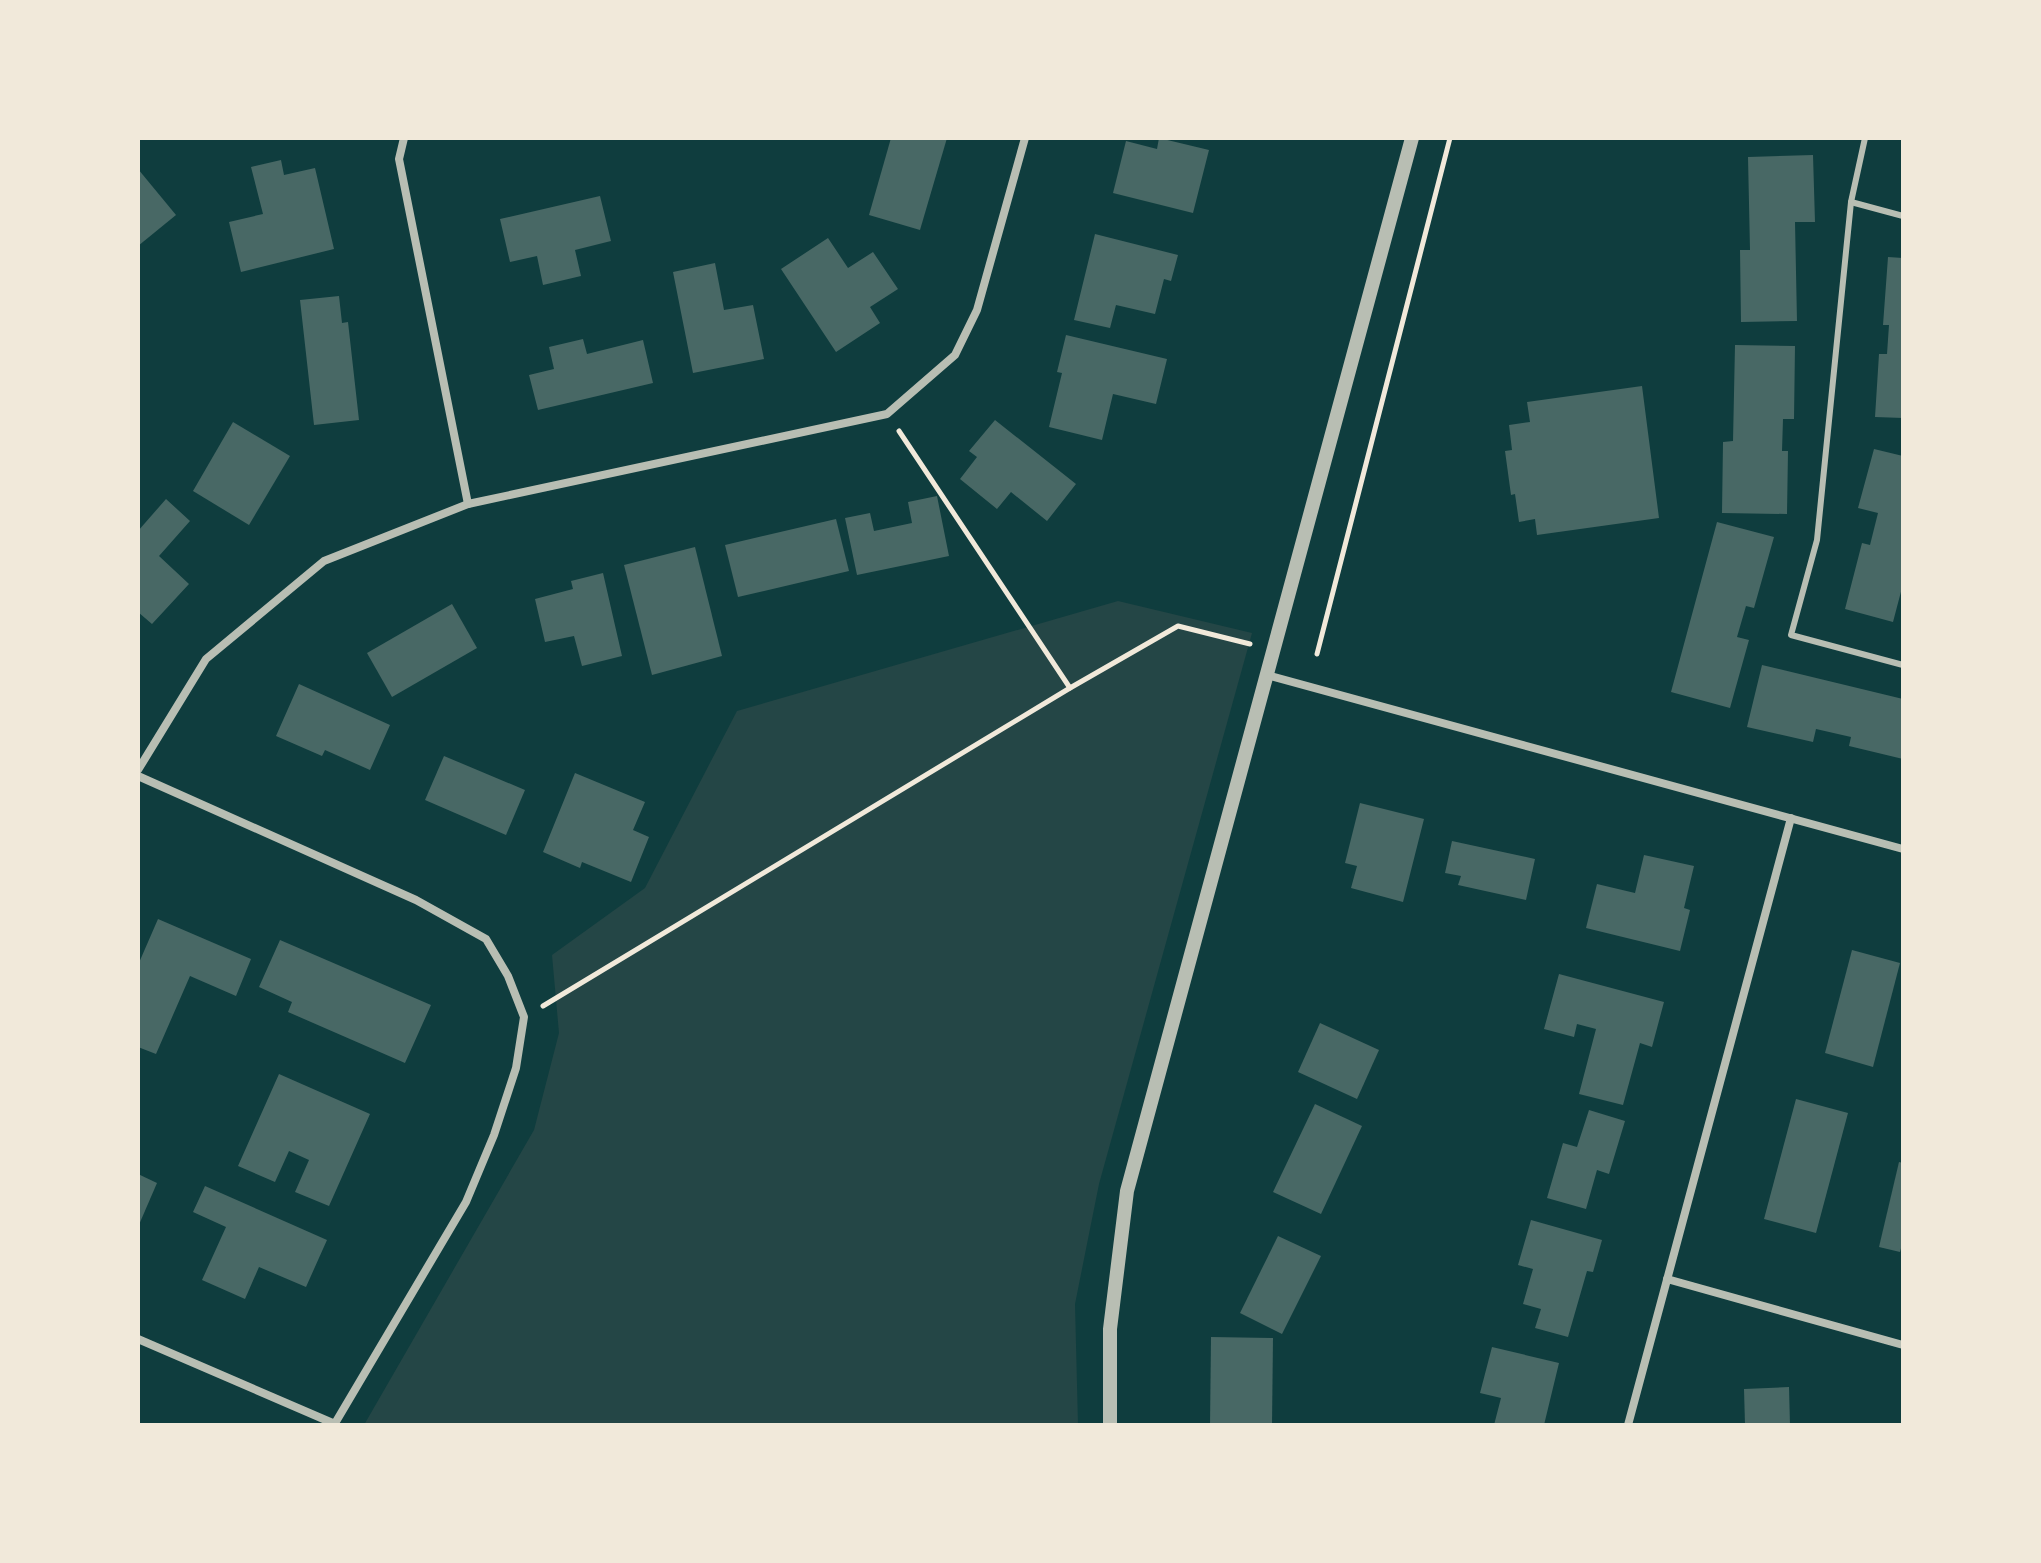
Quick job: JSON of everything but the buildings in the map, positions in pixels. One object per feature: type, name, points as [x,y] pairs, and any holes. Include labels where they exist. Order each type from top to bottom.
[{"type":"street","points":[[404,138],[399,159],[468,504]]},
{"type":"street","points":[[138,770],[206,659],[324,561],[468,504],[887,414],[955,355],[977,310],[1025,138]]},
{"type":"street","points":[[1110,1425],[1110,1329],[1127,1191],[1412,138]]},
{"type":"street","points":[[1267,675],[1903,849]]},
{"type":"street","points":[[138,776],[416,900],[486,939],[508,976],[524,1017],[516,1068],[494,1135],[466,1202],[334,1424],[138,1339]]},
{"type":"street","points":[[1628,1425],[1791,818]]},
{"type":"street","points":[[1667,1279],[1903,1345]]},
{"type":"lane","points":[[1865,138],[1851,202],[1817,540],[1791,635],[1903,665]]},
{"type":"lane","points":[[1851,202],[1903,216]]},
{"type":"path","points":[[1317,654],[1450,138]]},
{"type":"path","points":[[887,414],[1070,688]]},
{"type":"path","points":[[524,1017],[1178,626],[1274,650]]},
{"type":"shaded area","points":[[1118,601],[1252,633],[1099,1184],[1075,1304],[1078,1425],[364,1425],[534,1130],[559,1033],[552,955],[645,888],[737,711]]}]
